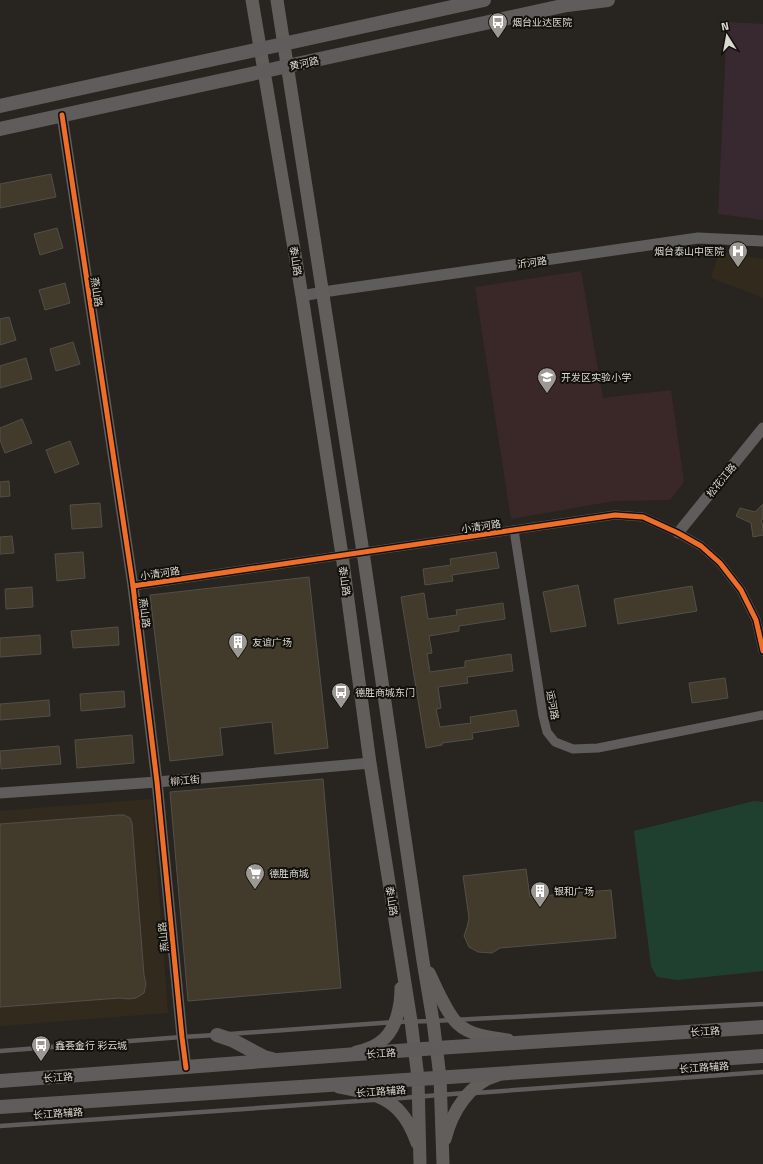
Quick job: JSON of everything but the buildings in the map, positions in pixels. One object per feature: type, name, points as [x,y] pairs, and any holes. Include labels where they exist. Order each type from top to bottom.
[{"type":"main road","name":"泰山路","points":[[252,0],[259,49],[302,296],[342,555],[370,763],[411,1021],[418,1078],[420,1158]]},
{"type":"main road","points":[[277,0],[363,552],[437,1048],[441,1095],[443,1164]]},
{"type":"main road","points":[[0,106],[484,0]]},
{"type":"main road","name":"黄河路","points":[[0,129],[288,67],[567,3],[608,0]]},
{"type":"main road","points":[[423,961],[447,1009],[457,1023],[482,1036],[536,1042]]},
{"type":"main road","points":[[348,1055],[378,1044],[391,1030],[395,1022],[401,997],[402,964]]},
{"type":"main road","name":"长江路","points":[[0,1081],[437,1048],[763,1027]]},
{"type":"main road","points":[[217,1035],[232,1040],[264,1057],[282,1060]]},
{"type":"main road","points":[[0,1107],[763,1056]]},
{"type":"main road","points":[[443,1150],[454,1113],[465,1098],[479,1084],[494,1076],[509,1073]]},
{"type":"main road","points":[[328,1085],[377,1096],[394,1105],[407,1120],[413,1132],[420,1158]]},
{"type":"street","name":"燕山路","points":[[62,115],[133,586],[157,782],[186,1068]]},
{"type":"street","name":"沂河路","points":[[302,296],[698,238],[763,241]]},
{"type":"street","name":"松花江路","points":[[678,533],[763,428]]},
{"type":"street","name":"小清河路","points":[[133,586],[615,515],[643,517],[702,546],[720,563],[741,590],[756,620],[763,652]]},
{"type":"street","name":"运河路","points":[[514,530],[543,716],[547,732],[555,742],[573,749],[598,748],[763,715]]},
{"type":"street","name":"柳江街","points":[[0,793],[157,782],[370,763]]},
{"type":"lane","points":[[0,1051],[411,1021],[763,1004]]},
{"type":"lane","name":"长江路辅路","points":[[0,1126],[763,1072]]},
{"type":"shaded area","points":[[727,22],[763,24],[763,220],[718,214]]},
{"type":"shaded area","name":"烟台泰山中医院","points":[[719,252],[763,259],[763,298],[711,278]]},
{"type":"shaded area","name":"开发区实验小学","points":[[581,271],[603,398],[671,390],[684,482],[670,500],[614,501],[511,519],[475,287]]},
{"type":"shaded area","points":[[152,799],[168,1013],[0,1026],[0,811]]},
{"type":"green space","points":[[754,801],[763,802],[763,971],[678,980],[657,977],[651,966],[634,831]]},
{"type":"cycle path","points":[[62,115],[133,586],[157,782],[186,1068]]},
{"type":"cycle path","points":[[133,586],[615,515],[643,517],[678,533],[701,546],[720,563],[741,590],[756,620],[763,651]]},
{"type":"place","name":"烟台业达医院","points":[[498,39]]},
{"type":"place","name":"烟台泰山中医院","points":[[738,268]]},
{"type":"place","name":"开发区实验小学","points":[[547,394]]},
{"type":"place","name":"友谊广场","points":[[238,659]]},
{"type":"place","name":"德胜商城东门","points":[[341,709]]},
{"type":"place","name":"德胜商城","points":[[255,890]]},
{"type":"place","name":"银和广场","points":[[540,908]]},
{"type":"place","name":"鑫荟金行 彩云城","points":[[41,1062]]}]
